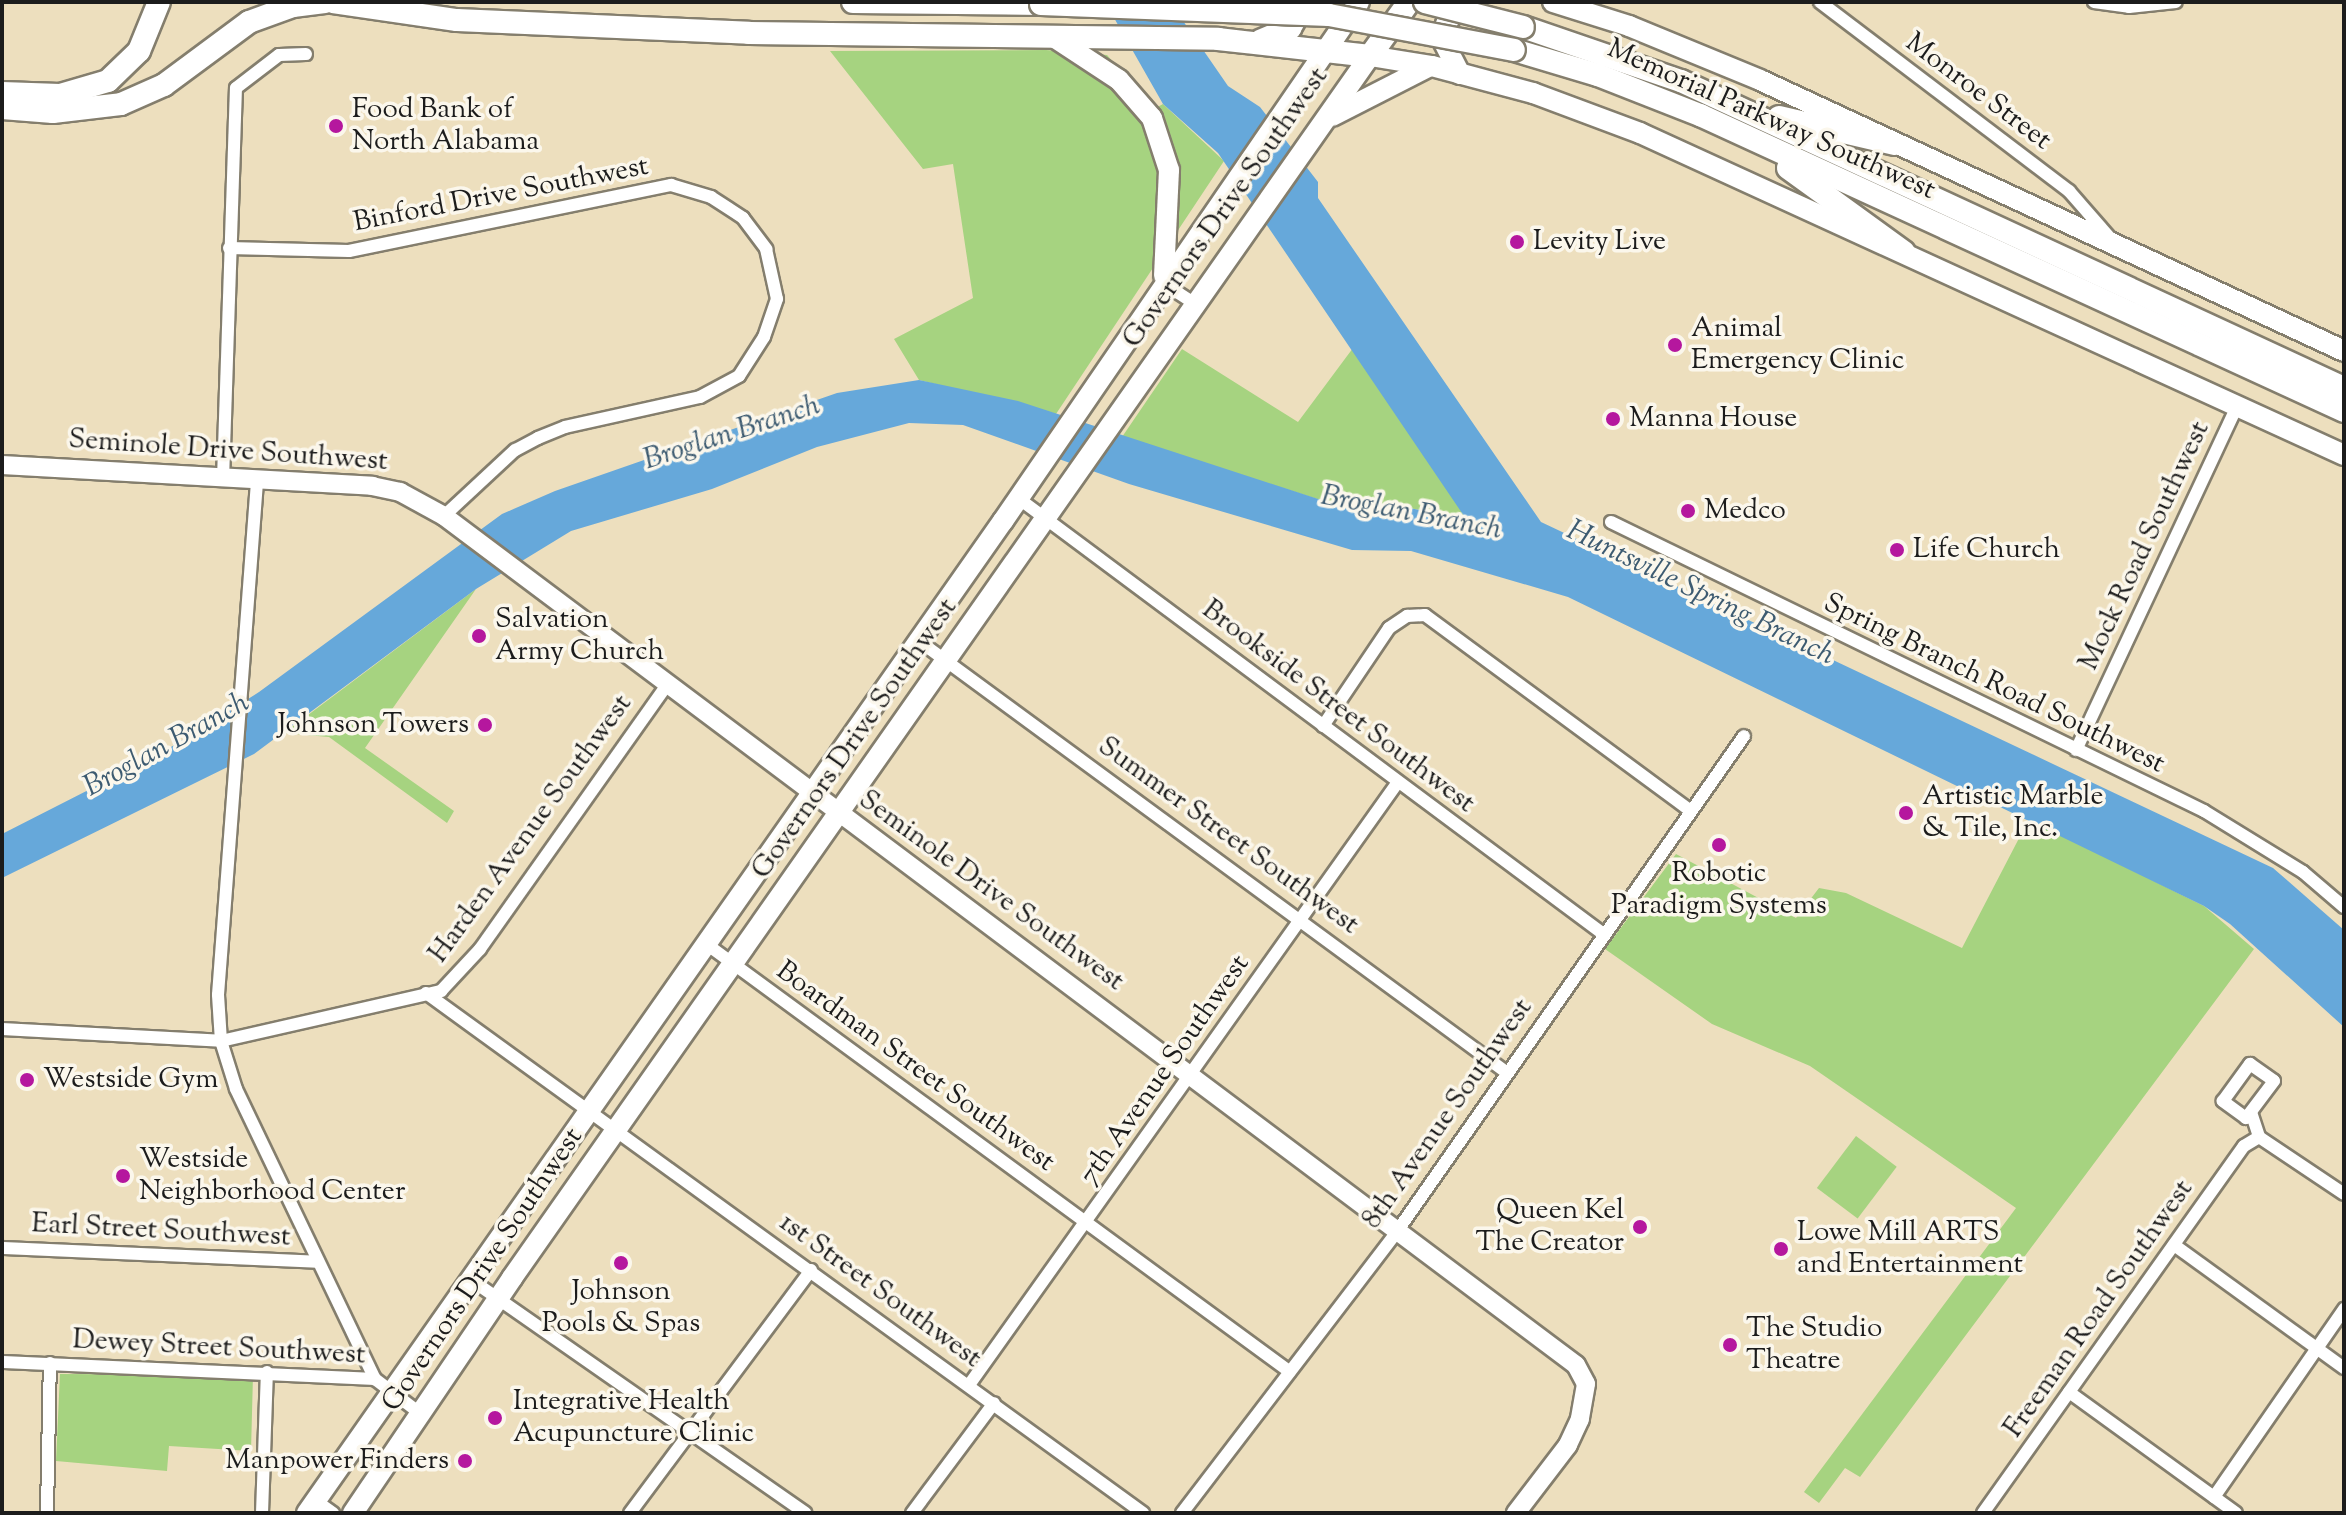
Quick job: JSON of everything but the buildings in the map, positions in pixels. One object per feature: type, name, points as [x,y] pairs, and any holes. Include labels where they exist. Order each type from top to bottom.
[{"type":"highway","points":[[2,93],[60,95],[108,81],[139,51],[159,2]]},
{"type":"highway","points":[[2,108],[53,112],[121,104],[164,85],[249,22],[293,6],[325,2]]},
{"type":"highway","points":[[333,2],[508,23],[749,33],[1218,39],[1370,56]]},
{"type":"highway","points":[[431,2],[508,23]]},
{"type":"highway","name":"Memorial Parkway Southwest","points":[[853,2],[1041,4],[1329,15],[1514,50],[1639,89],[2344,411]]},
{"type":"highway","points":[[1255,43],[1290,28],[1305,2]]},
{"type":"highway","name":"Governors Drive Southwest","points":[[1370,56],[1409,2]]},
{"type":"highway","name":"Memorial Parkway Southwest","points":[[1425,2],[1523,27],[1642,65],[2344,388]]},
{"type":"highway","points":[[1730,104],[1895,144]]},
{"type":"highway","points":[[1730,129],[1904,252]]},
{"type":"main road","name":"Governors Drive Southwest","points":[[319,1509],[470,1279],[919,641],[1227,189],[1359,2]]},
{"type":"main road","points":[[1460,74],[1444,42],[1446,24],[1461,2]]},
{"type":"main road","name":"Memorial Parkway Southwest","points":[[1553,2],[1629,26],[1746,74],[2344,351]]},
{"type":"main road","points":[[1052,36],[1119,80],[1152,118],[1170,181],[1163,283]]},
{"type":"main road","name":"Governors Drive Southwest","points":[[353,1513],[616,1128],[1370,56]]},
{"type":"main road","points":[[1370,56],[1432,66],[1597,115],[1904,252],[2344,455]]},
{"type":"main road","points":[[1323,121],[1383,85],[1432,66]]},
{"type":"street","name":"Monroe Street","points":[[1820,2],[2069,191],[2117,246]]},
{"type":"street","points":[[2094,2],[2129,7],[2176,2]]},
{"type":"street","points":[[223,479],[236,88],[279,55],[306,54]]},
{"type":"street","name":"Binford Drive Southwest","points":[[229,248],[349,251],[671,185],[711,197],[743,218],[766,249],[777,299],[764,337],[739,376],[700,397],[565,427],[538,438],[515,450],[444,516]]},
{"type":"street","points":[[2053,216],[2064,207],[2069,191]]},
{"type":"street","points":[[1163,283],[1195,304]]},
{"type":"street","name":"Mock Road Southwest","points":[[2076,750],[2237,406]]},
{"type":"street","name":"Seminole Drive Southwest","points":[[2,465],[257,482],[372,486],[400,492],[463,529],[838,814],[1192,1074],[1576,1365],[1586,1387],[1568,1445],[1516,1513]]},
{"type":"street","points":[[257,482],[218,995],[221,1041],[236,1089],[375,1379]]},
{"type":"street","name":"Brookside Street Southwest","points":[[1018,498],[1602,933]]},
{"type":"street","name":"Spring Branch Road Southwest","points":[[1611,522],[2254,839],[2344,907]]},
{"type":"street","points":[[1323,726],[1389,628],[1407,616],[1425,615],[1691,811]]},
{"type":"street","name":"Summer Street Southwest","points":[[919,641],[1302,919],[1506,1072]]},
{"type":"street","name":"Harden Avenue Southwest","points":[[2,1029],[221,1041],[441,991],[480,949],[668,683]]},
{"type":"street","name":"8th Avenue Southwest","points":[[1182,1513],[1398,1230],[1602,933],[1744,736]]},
{"type":"street","name":"7th Avenue Southwest","points":[[969,1385],[1398,782]]},
{"type":"street","name":"Boardman Street Southwest","points":[[705,943],[1290,1372]]},
{"type":"street","name":"1st Street Southwest","points":[[426,993],[589,1108],[1143,1513]]},
{"type":"street","points":[[2250,1064],[2274,1081],[2251,1112],[2246,1118],[2223,1101],[2250,1064]]},
{"type":"street","points":[[2251,1112],[2259,1137],[2344,1194]]},
{"type":"street","name":"Freeman Road Southwest","points":[[1983,1513],[2244,1146],[2259,1137]]},
{"type":"street","points":[[2174,1245],[2344,1368]]},
{"type":"street","name":"Earl Street Southwest","points":[[2,1248],[317,1262]]},
{"type":"street","points":[[630,1513],[811,1270]]},
{"type":"street","points":[[470,1279],[692,1431],[805,1513]]},
{"type":"street","points":[[2214,1497],[2344,1309]]},
{"type":"street","name":"Dewey Street Southwest","points":[[2,1362],[375,1379],[421,1414]]},
{"type":"street","points":[[47,1513],[50,1363]]},
{"type":"street","points":[[262,1513],[267,1372]]},
{"type":"street","points":[[2069,1392],[2236,1513]]},
{"type":"street","points":[[912,1513],[994,1403]]},
{"type":"green space","points":[[1046,50],[1107,55],[1154,109],[1163,104],[1224,161],[1056,414],[919,380],[894,339],[973,298],[953,164],[923,169],[830,51]]},
{"type":"green space","points":[[1353,348],[1467,519],[1394,505],[1355,511],[1122,437],[1182,349],[1298,422]]},
{"type":"green space","points":[[476,589],[365,748],[454,811],[447,823],[329,737],[284,733]]},
{"type":"green space","points":[[2029,819],[2204,906],[2254,949],[1860,1477],[1845,1468],[1819,1503],[1804,1492],[2016,1208],[1810,1066],[1712,1024],[1605,949],[1676,854],[1796,918],[1819,888],[1846,893],[1962,948]]},
{"type":"green space","points":[[1856,1136],[1897,1167],[1858,1219],[1817,1188]]},
{"type":"green space","points":[[60,1374],[253,1375],[251,1451],[169,1446],[167,1471],[56,1461]]},
{"type":"water","name":"Broglan Branch","points":[[1105,2],[1170,2],[1228,86],[1260,107],[1318,182],[1318,198],[1541,522],[2273,868],[2344,930],[2344,1027],[2230,924],[2204,906],[1568,597],[1411,551],[1352,550],[1129,484],[963,425],[909,423],[817,447],[712,489],[571,531],[476,589],[254,754],[2,878],[2,834],[163,752],[259,692],[502,514],[555,491],[837,393],[919,380],[1018,401],[1355,511],[1394,505],[1466,519],[1218,153],[1163,104]]},
{"type":"place","name":"Food Bank of North Alabama","points":[[336,126]]},
{"type":"place","name":"Levity Live","points":[[1517,242]]},
{"type":"place","name":"Animal Emergency Clinic","points":[[1675,345]]},
{"type":"place","name":"Manna House","points":[[1613,419]]},
{"type":"place","name":"Medco","points":[[1688,511]]},
{"type":"place","name":"Life Church","points":[[1897,550]]},
{"type":"place","name":"Salvation Army Church","points":[[479,636]]},
{"type":"place","name":"Johnson Towers","points":[[485,725]]},
{"type":"place","name":"Artistic Marble & Tile, Inc.","points":[[1906,813]]},
{"type":"place","name":"Robotic Paradigm Systems","points":[[1719,845]]},
{"type":"place","name":"Westside Gym","points":[[27,1080]]},
{"type":"place","name":"Westside Neighborhood Center","points":[[123,1176]]},
{"type":"place","name":"Queen Kel The Creator","points":[[1640,1227]]},
{"type":"place","name":"Lowe Mill ARTS and Entertainment","points":[[1781,1249]]},
{"type":"place","name":"Johnson Pools & Spas","points":[[621,1263]]},
{"type":"place","name":"The Studio Theatre","points":[[1730,1345]]},
{"type":"place","name":"Integrative Health Acupuncture Clinic","points":[[495,1418]]},
{"type":"place","name":"Manpower Finders","points":[[465,1461]]},
{"type":"water label","name":"Huntsville Spring Branch","points":[[1700,594]]}]
